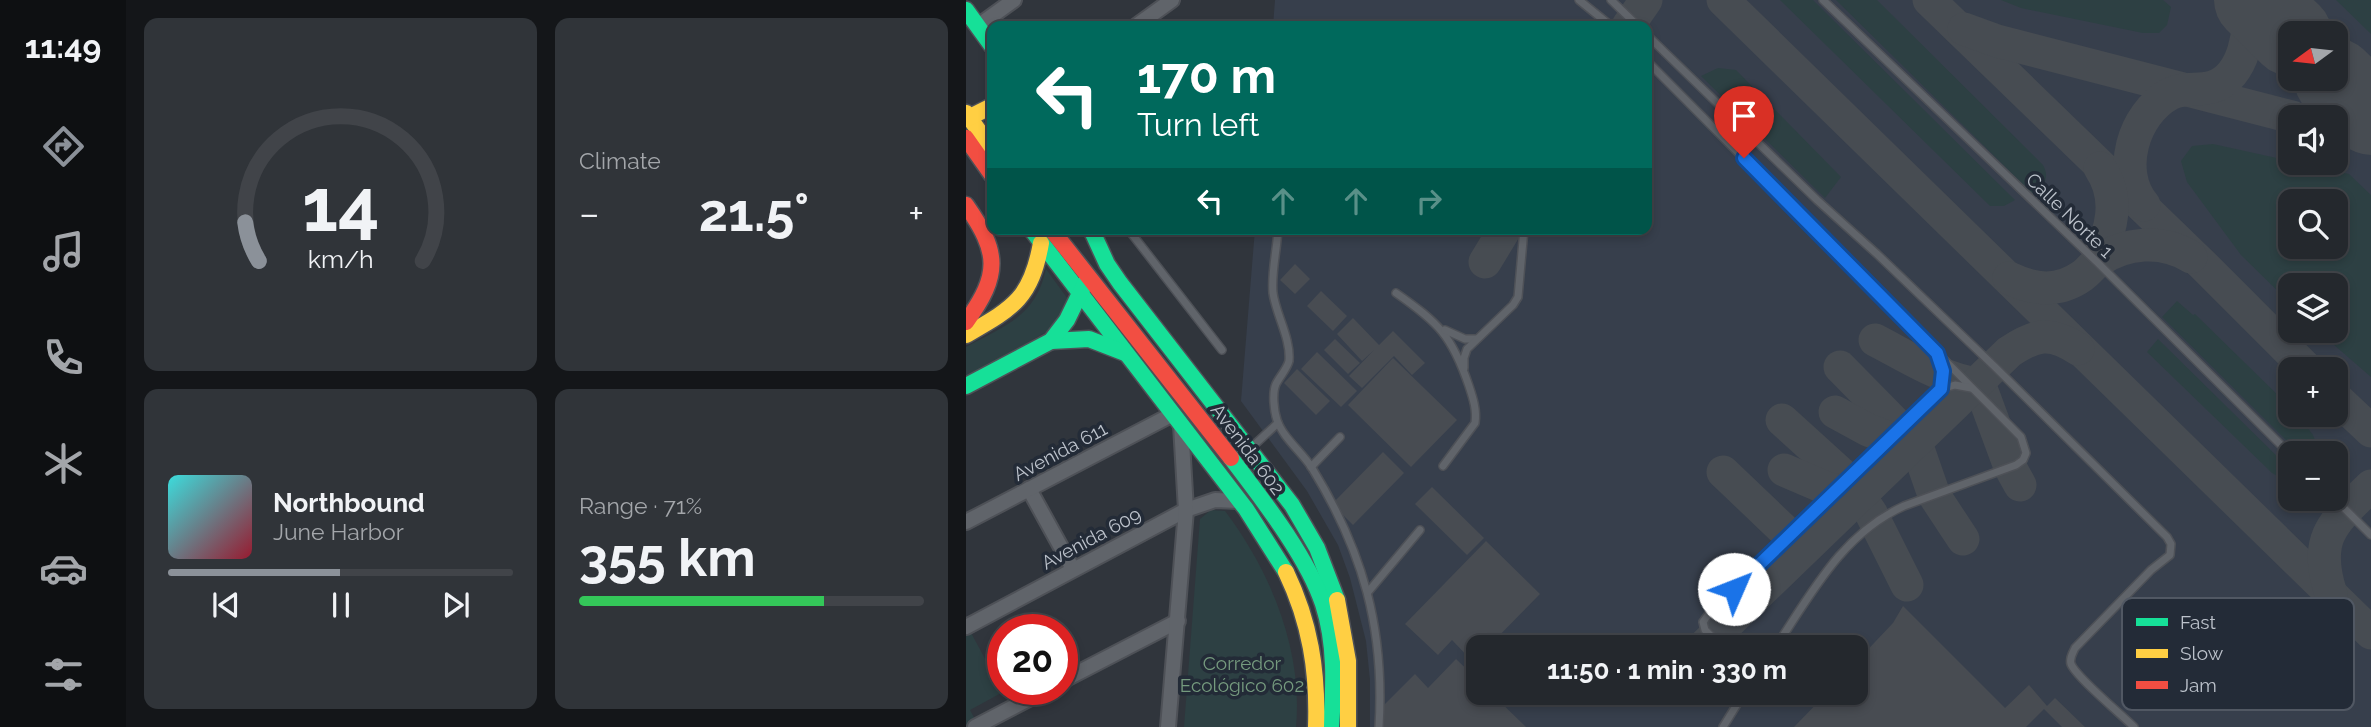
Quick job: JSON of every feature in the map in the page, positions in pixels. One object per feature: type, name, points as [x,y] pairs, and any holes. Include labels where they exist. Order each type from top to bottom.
[{"type":"main road","points":[[966,10],[987,39]]},
{"type":"main road","points":[[987,109],[967,116],[987,142]]},
{"type":"main road","points":[[966,138],[987,168]]},
{"type":"main road","points":[[966,206],[985,233],[991,263],[986,291],[966,323]]},
{"type":"main road","name":"Avenida 602","points":[[1035,235],[1239,501],[1260,530],[1291,583],[1303,612],[1315,658],[1318,694],[1315,727]]},
{"type":"main road","name":"Avenida 602","points":[[1056,235],[1233,460],[1307,568],[1322,602],[1334,654],[1335,686],[1331,727]]},
{"type":"main road","points":[[1051,341],[1068,320],[1081,294],[1087,277],[1093,235]]},
{"type":"main road","points":[[1093,235],[1120,283],[1296,509],[1328,572],[1346,640],[1350,687],[1348,727]]},
{"type":"main road","points":[[966,335],[1008,312],[1022,299],[1034,276],[1041,243]]},
{"type":"main road","points":[[966,386],[1051,341],[1081,337],[1126,353]]},
{"type":"main road","name":"Avenida 602","points":[[1303,727],[1306,695],[1315,658]]},
{"type":"street","points":[[978,26],[1014,0]]},
{"type":"street","points":[[1143,21],[1172,0]]},
{"type":"street","name":"Avenida 611","points":[[966,522],[1177,419]]},
{"type":"street","name":"Avenida 602","points":[[1168,727],[1186,510],[1177,419]]},
{"type":"street","points":[[1029,489],[1073,569]]},
{"type":"street","name":"Avenida 609","points":[[966,627],[1186,510],[1214,500],[1239,501]]},
{"type":"street","points":[[1078,673],[1178,621]]},
{"type":"street","points":[[975,727],[997,722],[1023,705]]},
{"type":"lane","points":[[1579,0],[1605,21]]},
{"type":"lane","points":[[1611,0],[1633,21]]},
{"type":"lane","name":"Calle Norte 1","points":[[1823,0],[2096,262],[2278,442]]},
{"type":"lane","points":[[1652,40],[1817,200],[1956,329],[2167,537],[2171,544],[2170,555],[2124,598]]},
{"type":"lane","points":[[1652,66],[2023,440],[2026,453],[2023,460],[1897,509],[1865,529],[1836,558],[1784,635]]},
{"type":"lane","points":[[1133,235],[1222,350]]},
{"type":"lane","points":[[1278,235],[1273,291],[1289,353],[1288,365],[1274,387],[1278,423],[1311,467],[1356,552],[1368,592],[1378,645],[1379,727]]},
{"type":"lane","points":[[1466,377],[1464,358],[1467,349],[1516,300],[1523,235]]},
{"type":"lane","points":[[1396,293],[1439,326],[1458,337],[1477,340]]},
{"type":"lane","points":[[1439,326],[1452,343],[1466,377],[1474,401],[1475,423],[1443,466]]},
{"type":"lane","points":[[1937,353],[1943,371],[1941,389]]},
{"type":"lane","points":[[1710,635],[1704,629],[1703,622],[1708,615],[1941,389],[1955,385],[1973,389]]},
{"type":"lane","points":[[1250,448],[1278,423]]},
{"type":"lane","points":[[1311,467],[1340,437]]},
{"type":"lane","points":[[2347,511],[2371,535]]},
{"type":"lane","points":[[1368,592],[1420,530]]},
{"type":"lane","points":[[2122,600],[2075,648],[2070,662],[2134,727]]},
{"type":"lane","points":[[1723,727],[1737,705]]},
{"type":"shaded area","points":[[1275,0],[2371,0],[2371,727],[1370,727],[1370,680],[1366,641],[1350,578],[1338,545],[1307,491],[1241,401],[1255,235],[1652,235],[1652,21],[1273,21]]},
{"type":"green space","points":[[1780,0],[1813,0],[2015,200],[2004,206],[1990,206]]},
{"type":"green space","points":[[1836,0],[1877,0],[2043,165],[2046,178],[2038,192],[2034,195]]},
{"type":"green space","points":[[2001,0],[2163,0],[2171,7],[2167,25],[2159,33],[2143,33],[2021,8]]},
{"type":"green space","points":[[2336,0],[2371,0],[2371,34]]},
{"type":"green space","points":[[1718,68],[1736,70],[1841,177],[1825,198],[1701,76]]},
{"type":"green space","points":[[2213,144],[2278,158],[2278,175],[2349,174],[2371,195],[2371,377],[2332,343],[2348,343],[2348,273],[2278,273],[2278,291],[2241,255],[2187,182],[2181,161],[2192,146]]},
{"type":"green space","points":[[1046,269],[1070,302],[1060,324],[966,378],[966,347],[1006,325],[1027,309],[1035,298]]},
{"type":"green space","points":[[2177,301],[2195,314],[2278,395],[2278,427],[2307,427],[2315,441],[2287,441],[2162,317]]},
{"type":"green space","points":[[2158,339],[2278,457],[2278,476],[2272,473],[2147,352]]},
{"type":"green space","name":"Corredor Ecológico 602","points":[[1211,510],[1225,511],[1242,535],[1270,586],[1289,641],[1297,698],[1296,727],[1184,727],[1200,519]]},
{"type":"green space","points":[[970,631],[987,662],[987,701],[970,710],[979,727],[966,727],[966,633]]},
{"type":"building","points":[[1295,264],[1310,279],[1295,294],[1280,280]]},
{"type":"building","points":[[1321,291],[1347,316],[1333,331],[1307,306]]},
{"type":"building","points":[[1353,318],[1379,345],[1393,331],[1425,363],[1412,375],[1394,356],[1362,388],[1349,376],[1374,350],[1362,361],[1337,334]]},
{"type":"building","points":[[1335,339],[1360,363],[1348,374],[1324,350]]},
{"type":"building","points":[[1317,352],[1357,391],[1341,407],[1301,369]]},
{"type":"building","points":[[1393,358],[1457,420],[1411,467],[1348,405]]},
{"type":"building","points":[[1297,369],[1330,401],[1316,415],[1284,383]]},
{"type":"building","points":[[1383,452],[1404,473],[1353,525],[1332,504]]},
{"type":"building","points":[[1432,487],[1484,538],[1467,555],[1415,504]]},
{"type":"building","points":[[1486,541],[1540,594],[1500,635],[1466,635],[1466,655],[1452,640],[1438,655],[1405,624]]},
{"type":"building","points":[[1903,606],[2005,708],[2029,685],[2047,706],[2055,698],[2085,727],[2062,727],[2044,709],[2026,727],[1794,727],[1815,705],[1868,705],[1868,649],[1893,623]]},
{"type":"building","points":[[1456,659],[1466,669],[1466,705],[1503,705],[1526,727],[1381,727],[1382,707],[1415,674],[1428,688]]},
{"type":"taxiway","points":[[1631,21],[1646,0]]},
{"type":"taxiway","points":[[1723,0],[2335,598]]},
{"type":"taxiway","points":[[1929,0],[2295,357]]},
{"type":"taxiway","points":[[2144,205],[2131,177],[2130,161],[2138,129],[2146,115],[2170,94],[2212,87],[2232,74],[2244,51],[2247,37],[2246,0]]},
{"type":"taxiway","points":[[1964,29],[1997,41],[2278,113]]},
{"type":"taxiway","points":[[2348,131],[2371,137]]},
{"type":"taxiway","points":[[2097,262],[2112,215],[2110,191],[2100,168]]},
{"type":"taxiway","points":[[1485,262],[1501,235]]},
{"type":"taxiway","points":[[2009,278],[2037,287],[2064,285],[2082,276],[2109,255],[2144,245],[2168,247],[2191,257]]},
{"type":"taxiway","points":[[1715,635],[2009,352],[2027,341],[2043,337],[2059,339],[2078,349]]},
{"type":"taxiway","points":[[1875,340],[1938,372],[1978,384]]},
{"type":"taxiway","points":[[1840,367],[1900,428]]},
{"type":"taxiway","points":[[1979,383],[2010,467],[2020,485]]},
{"type":"taxiway","points":[[2348,409],[2371,431]]},
{"type":"taxiway","points":[[1835,412],[1868,430],[1911,446]]},
{"type":"taxiway","points":[[1782,420],[1847,479]]},
{"type":"taxiway","points":[[1916,443],[1934,495],[1963,539]]},
{"type":"taxiway","points":[[1784,470],[1826,488],[1861,496]]},
{"type":"taxiway","points":[[1723,472],[1789,535]]},
{"type":"taxiway","points":[[2331,594],[2324,559],[2325,545],[2336,522],[2371,486]]},
{"type":"taxiway","points":[[1860,497],[1871,513],[1907,585]]},
{"type":"taxiway","points":[[2354,616],[2371,633]]},
{"type":"runway","points":[[2255,0],[2278,22]]},
{"type":"runway","points":[[2347,91],[2371,114]]},
{"type":"traffic: fast","points":[[966,10],[987,39]]},
{"type":"traffic: fast","points":[[1036,235],[1246,509],[1286,572]]},
{"type":"traffic: fast","points":[[1094,235],[1107,264],[1120,283],[1292,505],[1317,548],[1337,600]]},
{"type":"traffic: fast","points":[[966,386],[1051,341],[1067,320],[1085,283]]},
{"type":"traffic: fast","points":[[1051,341],[1089,339],[1125,353]]},
{"type":"traffic: fast","points":[[1231,458],[1295,548],[1323,604],[1332,650],[1331,727]]},
{"type":"traffic: slow","points":[[966,119],[987,108]]},
{"type":"traffic: slow","points":[[966,113],[987,142]]},
{"type":"traffic: slow","points":[[966,335],[1008,309],[1017,300],[1032,277],[1041,243]]},
{"type":"traffic: slow","points":[[1286,572],[1301,609],[1311,647],[1316,686],[1316,727]]},
{"type":"traffic: slow","points":[[1337,600],[1348,661],[1348,727]]},
{"type":"traffic: jam","points":[[966,138],[987,168]]},
{"type":"traffic: jam","points":[[966,205],[985,236],[992,263],[985,290],[966,322]]},
{"type":"traffic: jam","points":[[1056,235],[1231,458]]},
{"type":"route","points":[[1734,589],[1941,389],[1943,380],[1937,353],[1744,158]]}]
